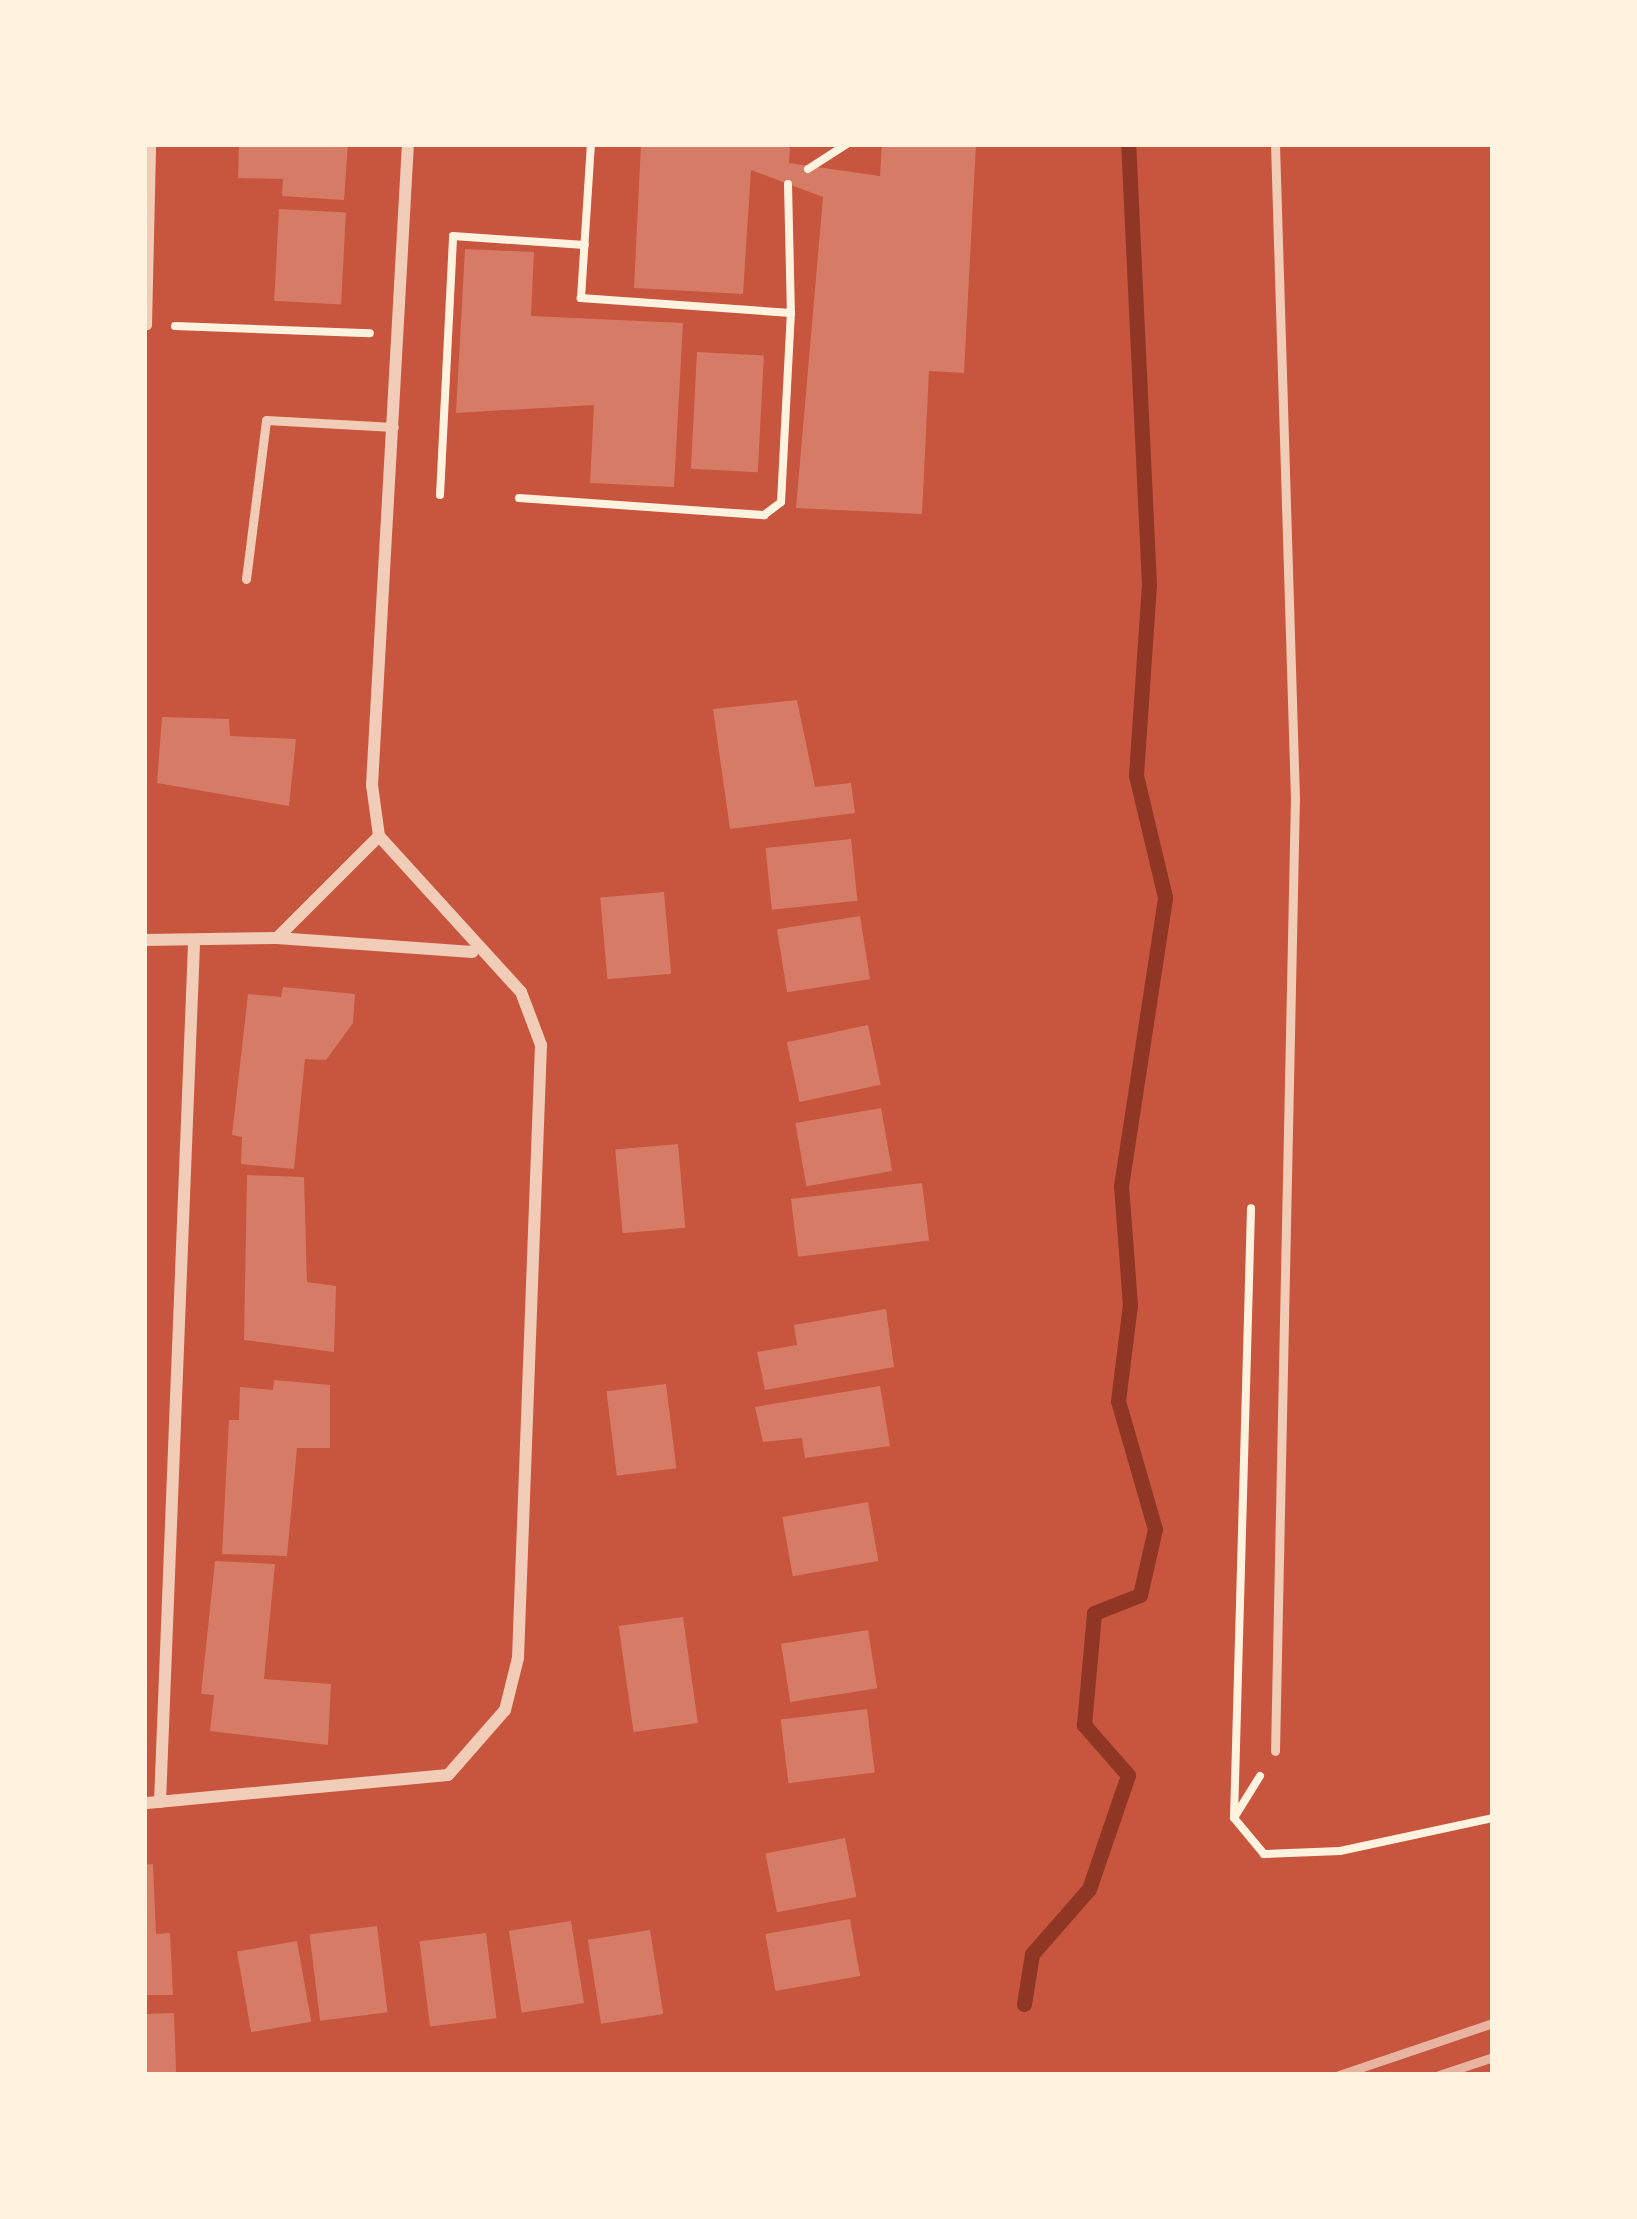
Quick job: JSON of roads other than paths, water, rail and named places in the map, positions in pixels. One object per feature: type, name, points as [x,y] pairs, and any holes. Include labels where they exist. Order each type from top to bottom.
[{"type":"street","points":[[144,1802],[448,1775],[505,1710],[518,1658],[542,1045],[521,992],[473,952],[379,836],[372,785],[408,144]]},
{"type":"street","points":[[277,938],[379,836]]},
{"type":"street","points":[[144,940],[194,943],[277,938],[473,952]]},
{"type":"street","points":[[160,1802],[194,943]]},
{"type":"lane","points":[[147,325],[151,144]]},
{"type":"lane","points":[[1275,144],[1295,799],[1275,1751]]},
{"type":"lane","points":[[246,579],[266,420],[394,427]]},
{"type":"waterway","points":[[1024,2004],[1032,1954],[1089,1889],[1128,1775],[1084,1725],[1094,1613],[1140,1595],[1155,1529],[1118,1401],[1130,1305],[1121,1186],[1165,897],[1136,775],[1149,585],[1128,144]]},
{"type":"railway","points":[[1339,2075],[1493,2023]]},
{"type":"railway","points":[[1439,2075],[1493,2057]]}]
